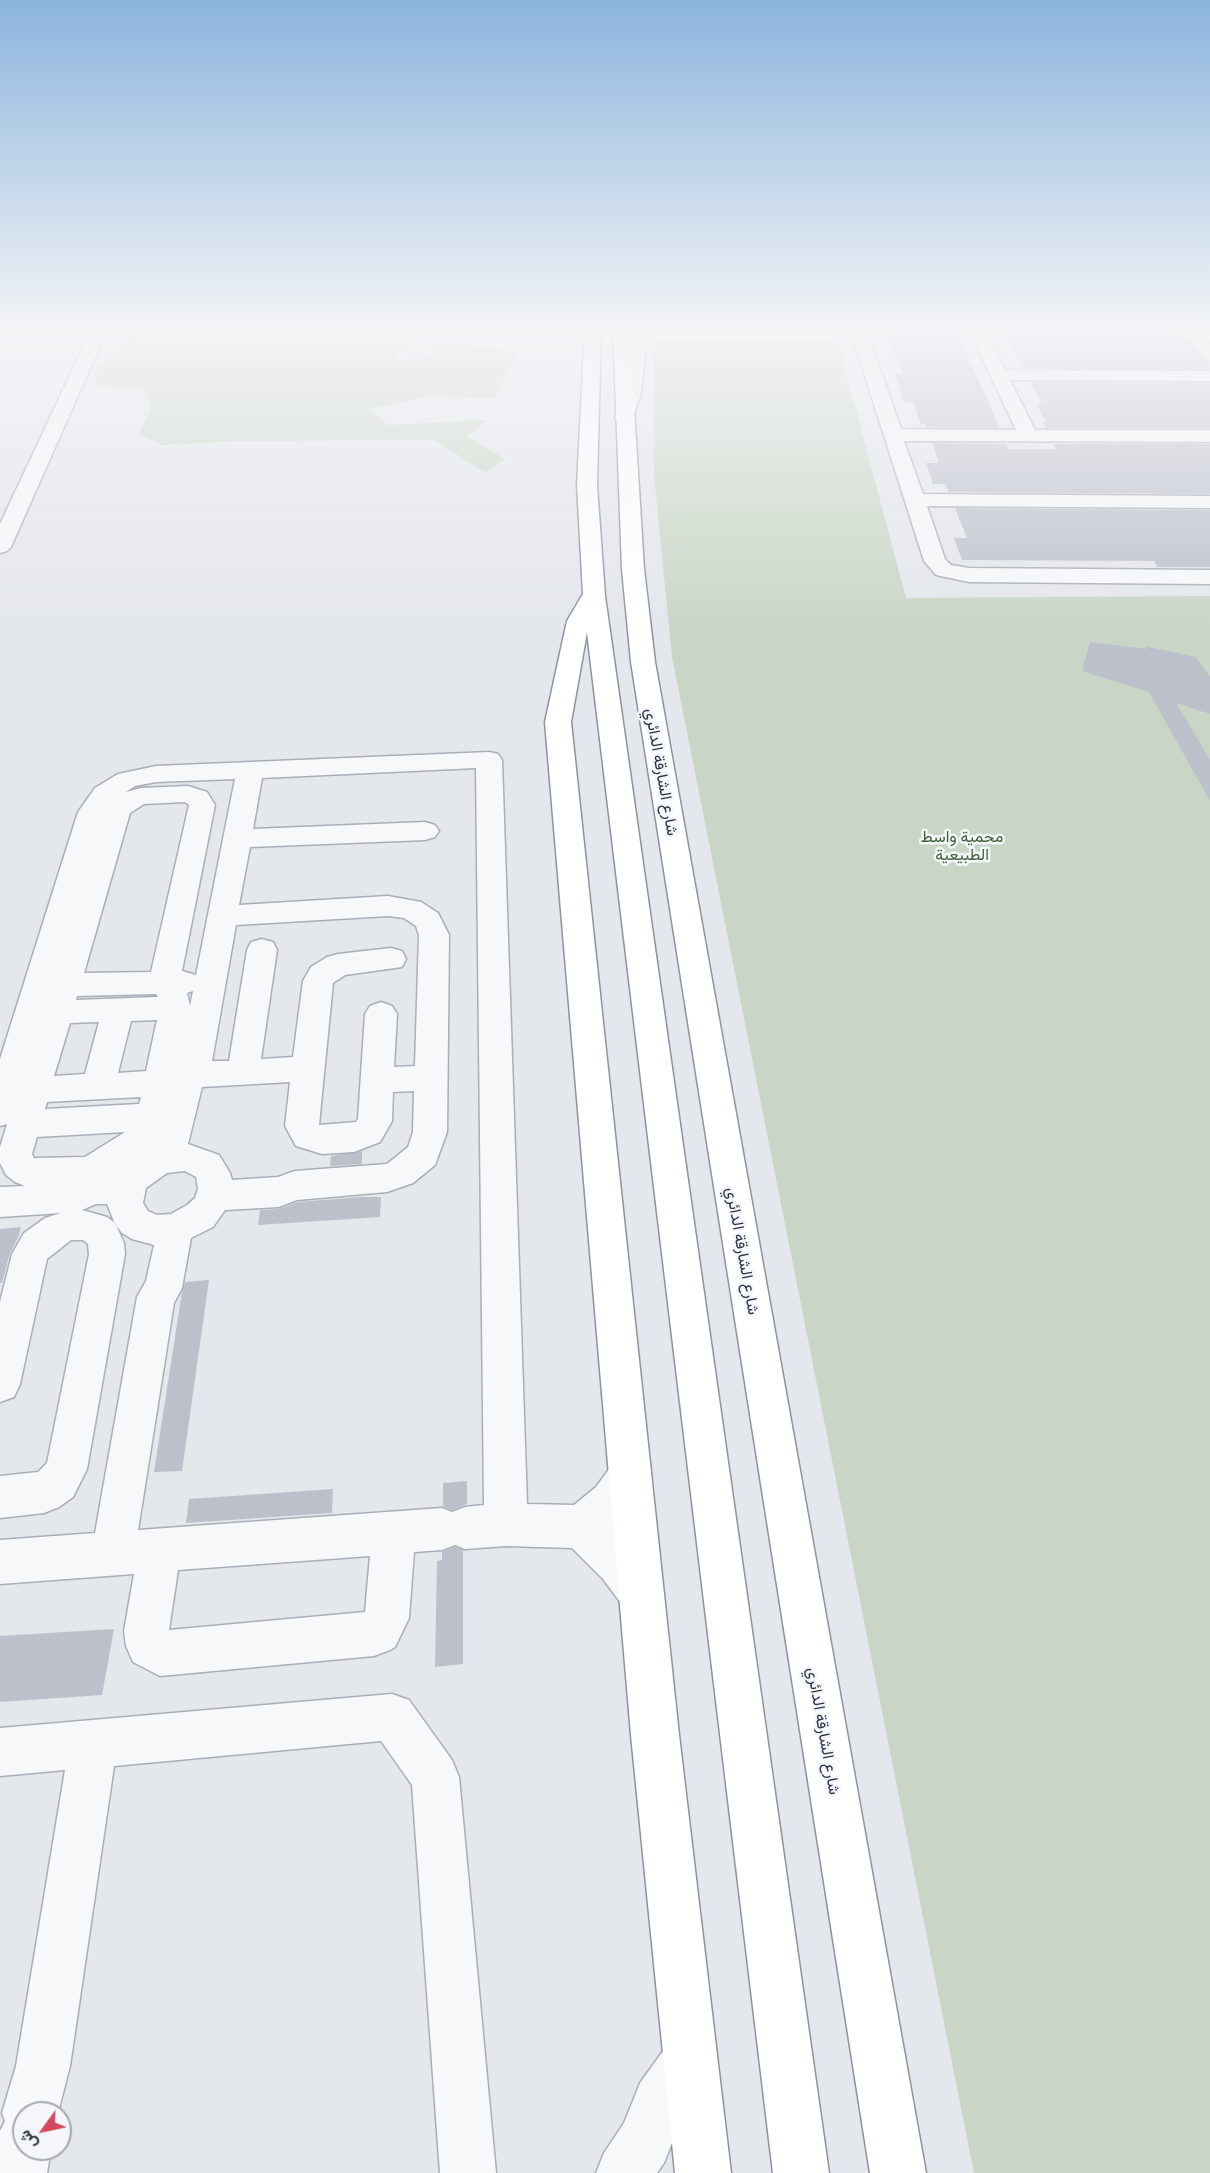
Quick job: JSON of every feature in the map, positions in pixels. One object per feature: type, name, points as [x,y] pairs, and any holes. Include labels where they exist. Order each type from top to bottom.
[{"type":"highway","points":[[589,427],[587,485],[594,596],[801,2173]]},
{"type":"highway","name":"شارع الشارقة الدائري","points":[[625,427],[633,569],[643,662],[898,2173]]},
{"type":"highway","points":[[594,596],[578,621],[558,722],[630,1475],[703,2173]]},
{"type":"street","points":[[0,547],[7,518],[51,427]]},
{"type":"street","points":[[891,427],[935,561],[952,573],[1210,577]]},
{"type":"street","points":[[1024,427],[1028,435]]},
{"type":"street","points":[[894,435],[1210,436]]},
{"type":"street","points":[[915,500],[1210,502]]},
{"type":"street","points":[[12,1118],[35,1090],[34,1046],[71,994],[141,796],[188,794],[201,801],[170,995],[161,1083],[155,1117],[143,1137],[101,1166],[85,1171],[34,1173],[21,1169],[15,1160],[12,1118],[34,1046],[95,802],[114,786],[142,776],[489,760],[471,1527]]},
{"type":"street","points":[[177,1157],[196,1086],[193,1076],[250,771]]},
{"type":"street","points":[[237,839],[425,831]]},
{"type":"street","points":[[215,1190],[279,1192],[295,1186],[373,1181],[401,1173],[413,1165],[423,1155],[430,1132],[433,927],[420,914],[411,909],[388,906],[223,916]]},
{"type":"street","points":[[243,1073],[262,950]]},
{"type":"street","points":[[381,1014],[375,1121],[368,1132],[354,1138],[315,1139],[308,1136],[302,1126],[318,981],[322,975],[338,965],[348,962],[391,959]]},
{"type":"street","points":[[71,994],[118,1010],[210,981]]},
{"type":"street","points":[[71,994],[170,995]]},
{"type":"street","points":[[98,1086],[118,1010]]},
{"type":"street","points":[[193,1076],[308,1069]]},
{"type":"street","points":[[377,1080],[431,1078]]},
{"type":"street","points":[[35,1090],[161,1083]]},
{"type":"street","points":[[12,1118],[155,1117]]},
{"type":"street","points":[[177,1157],[207,1165],[213,1173],[215,1190],[200,1216],[166,1229],[145,1228],[135,1222],[128,1213],[127,1196],[143,1169],[177,1157]]},
{"type":"street","points":[[0,1202],[76,1197],[89,1203],[127,1196]]},
{"type":"street","points":[[0,1384],[30,1254],[37,1244],[58,1228],[84,1225],[94,1228],[102,1234],[107,1254],[66,1469],[58,1483],[44,1492],[0,1497]]},
{"type":"street","points":[[112,1554],[156,1297],[151,1285],[166,1229]]},
{"type":"street","points":[[0,1562],[471,1527],[581,1527],[611,1502],[630,1475]]},
{"type":"street","points":[[581,1527],[618,1564],[642,1594]]},
{"type":"street","points":[[160,1550],[146,1631],[149,1646],[160,1653],[374,1634],[379,1631],[387,1618],[394,1533]]},
{"type":"street","points":[[0,1752],[93,1746],[392,1717],[435,1777],[468,2173]]},
{"type":"street","points":[[33,2101],[43,2066],[93,1746]]},
{"type":"street","points":[[624,2173],[644,2143],[660,2103],[690,2059]]},
{"type":"green space","points":[[142,427],[478,427],[467,436],[505,459],[485,473],[435,440],[238,441],[162,445],[139,434]]},
{"type":"green space","name":"محمية واسط الطبيعية","points":[[654,427],[861,427],[906,598],[1210,596],[1210,2173],[974,2173],[672,657],[654,476]]},
{"type":"building","points":[[1046,427],[1210,427],[1210,428]]},
{"type":"building","points":[[932,443],[1006,444],[1009,449],[1056,449],[1053,444],[1210,444],[1210,494],[949,492],[945,484],[933,484],[926,463],[939,463]]},
{"type":"building","points":[[955,508],[1210,510],[1210,567],[1157,567],[1154,561],[962,560],[954,538],[967,538]]},
{"type":"building","points":[[1090,642],[1147,649],[1145,646],[1196,657],[1210,677],[1210,714],[1176,703],[1210,760],[1210,801],[1149,692],[1082,671]]},
{"type":"building","points":[[362,1151],[362,1164],[330,1166],[331,1156]]},
{"type":"building","points":[[381,1197],[380,1217],[258,1225],[260,1210],[279,1209],[298,1202]]},
{"type":"building","points":[[21,1227],[10,1253],[2,1283],[0,1283],[0,1229]]},
{"type":"building","points":[[209,1280],[182,1471],[154,1472],[182,1292],[185,1282]]},
{"type":"building","points":[[467,1481],[467,1504],[452,1510],[443,1506],[443,1483]]},
{"type":"building","points":[[333,1489],[332,1513],[186,1523],[189,1499]]},
{"type":"building","points":[[455,1547],[463,1550],[463,1664],[435,1667],[437,1561],[442,1560],[442,1552]]},
{"type":"building","points":[[114,1629],[102,1695],[0,1702],[0,1636]]}]
